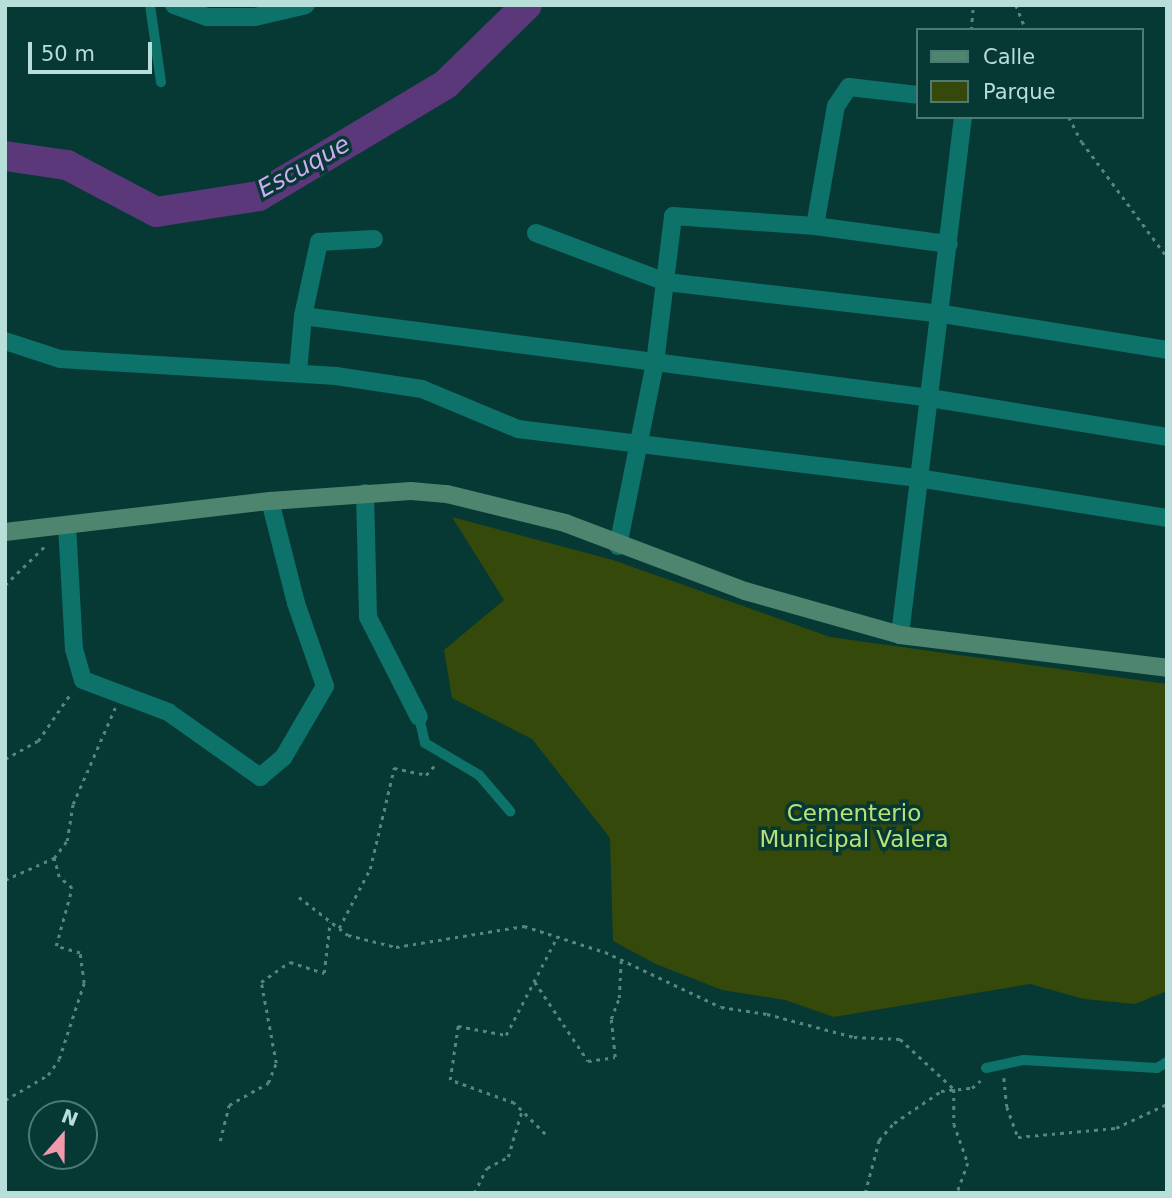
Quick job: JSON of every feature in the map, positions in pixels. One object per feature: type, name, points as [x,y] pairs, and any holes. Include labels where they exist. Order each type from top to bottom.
[{"type":"main road","points":[[5,532],[270,501],[411,491],[490,502],[565,523],[618,546],[745,592],[900,635],[1167,668]]},
{"type":"street","points":[[174,5],[207,17],[255,17],[296,6]]},
{"type":"street","points":[[815,226],[836,106],[849,87],[916,95]]},
{"type":"street","points":[[900,635],[918,478],[943,314],[964,119]]},
{"type":"street","points":[[618,546],[655,363],[673,216],[815,226],[949,244]]},
{"type":"street","points":[[536,233],[666,282],[943,314],[1167,350]]},
{"type":"street","points":[[298,372],[303,316],[319,242],[374,239]]},
{"type":"street","points":[[303,316],[930,398],[1167,437]]},
{"type":"street","points":[[5,341],[60,359],[177,369],[298,372],[422,389],[518,429],[641,441],[918,478],[1167,518]]},
{"type":"street","points":[[365,493],[368,617],[419,717]]},
{"type":"street","points":[[67,525],[74,649],[83,680],[122,691],[168,712],[260,777],[283,758],[325,687],[296,603],[270,501]]},
{"type":"lane","points":[[150,5],[161,82]]},
{"type":"lane","points":[[419,717],[425,743],[479,775],[510,811]]},
{"type":"lane","points":[[986,1068],[1024,1060],[1157,1068],[1167,1062]]},
{"type":"path","points":[[971,28],[973,5]]},
{"type":"path","points":[[1016,5],[1025,28]]},
{"type":"path","points":[[1070,119],[1082,142],[1167,257]]},
{"type":"path","points":[[5,585],[67,525]]},
{"type":"path","points":[[5,759],[38,741],[60,705],[83,680]]},
{"type":"path","points":[[5,880],[54,858],[67,841],[73,804],[122,691]]},
{"type":"path","points":[[339,928],[370,869],[394,768],[426,775],[441,751]]},
{"type":"path","points":[[5,1100],[48,1075],[59,1059],[84,983],[80,953],[57,946],[72,888],[59,877],[54,858]]},
{"type":"path","points":[[299,897],[348,935],[396,947],[524,926],[621,960],[720,1007],[767,1014],[854,1037],[900,1039],[954,1089],[954,1124],[968,1163],[957,1193]]},
{"type":"path","points":[[220,1141],[229,1105],[268,1083],[276,1063],[261,982],[290,962],[324,973],[330,922]]},
{"type":"path","points":[[545,1134],[514,1103],[450,1080],[458,1026],[506,1035],[556,939]]},
{"type":"path","points":[[535,982],[588,1061],[615,1057],[611,1019],[619,998],[621,960]]},
{"type":"path","points":[[1003,1064],[1006,1107],[1018,1137],[1116,1128],[1167,1104]]},
{"type":"path","points":[[865,1193],[879,1140],[894,1123],[941,1091],[972,1088],[986,1068]]},
{"type":"path","points":[[474,1193],[486,1168],[509,1157],[522,1110]]},
{"type":"green space","name":"Cementerio Municipal Valera","points":[[452,517],[613,560],[830,637],[1167,684],[1167,991],[1135,1004],[1084,999],[1030,984],[834,1017],[785,1000],[722,990],[656,964],[613,941],[610,838],[532,739],[452,698],[444,650],[504,600]]},
{"type":"waterway","name":"Escuque","points":[[5,156],[67,165],[156,212],[259,196],[446,84],[527,5]]}]
